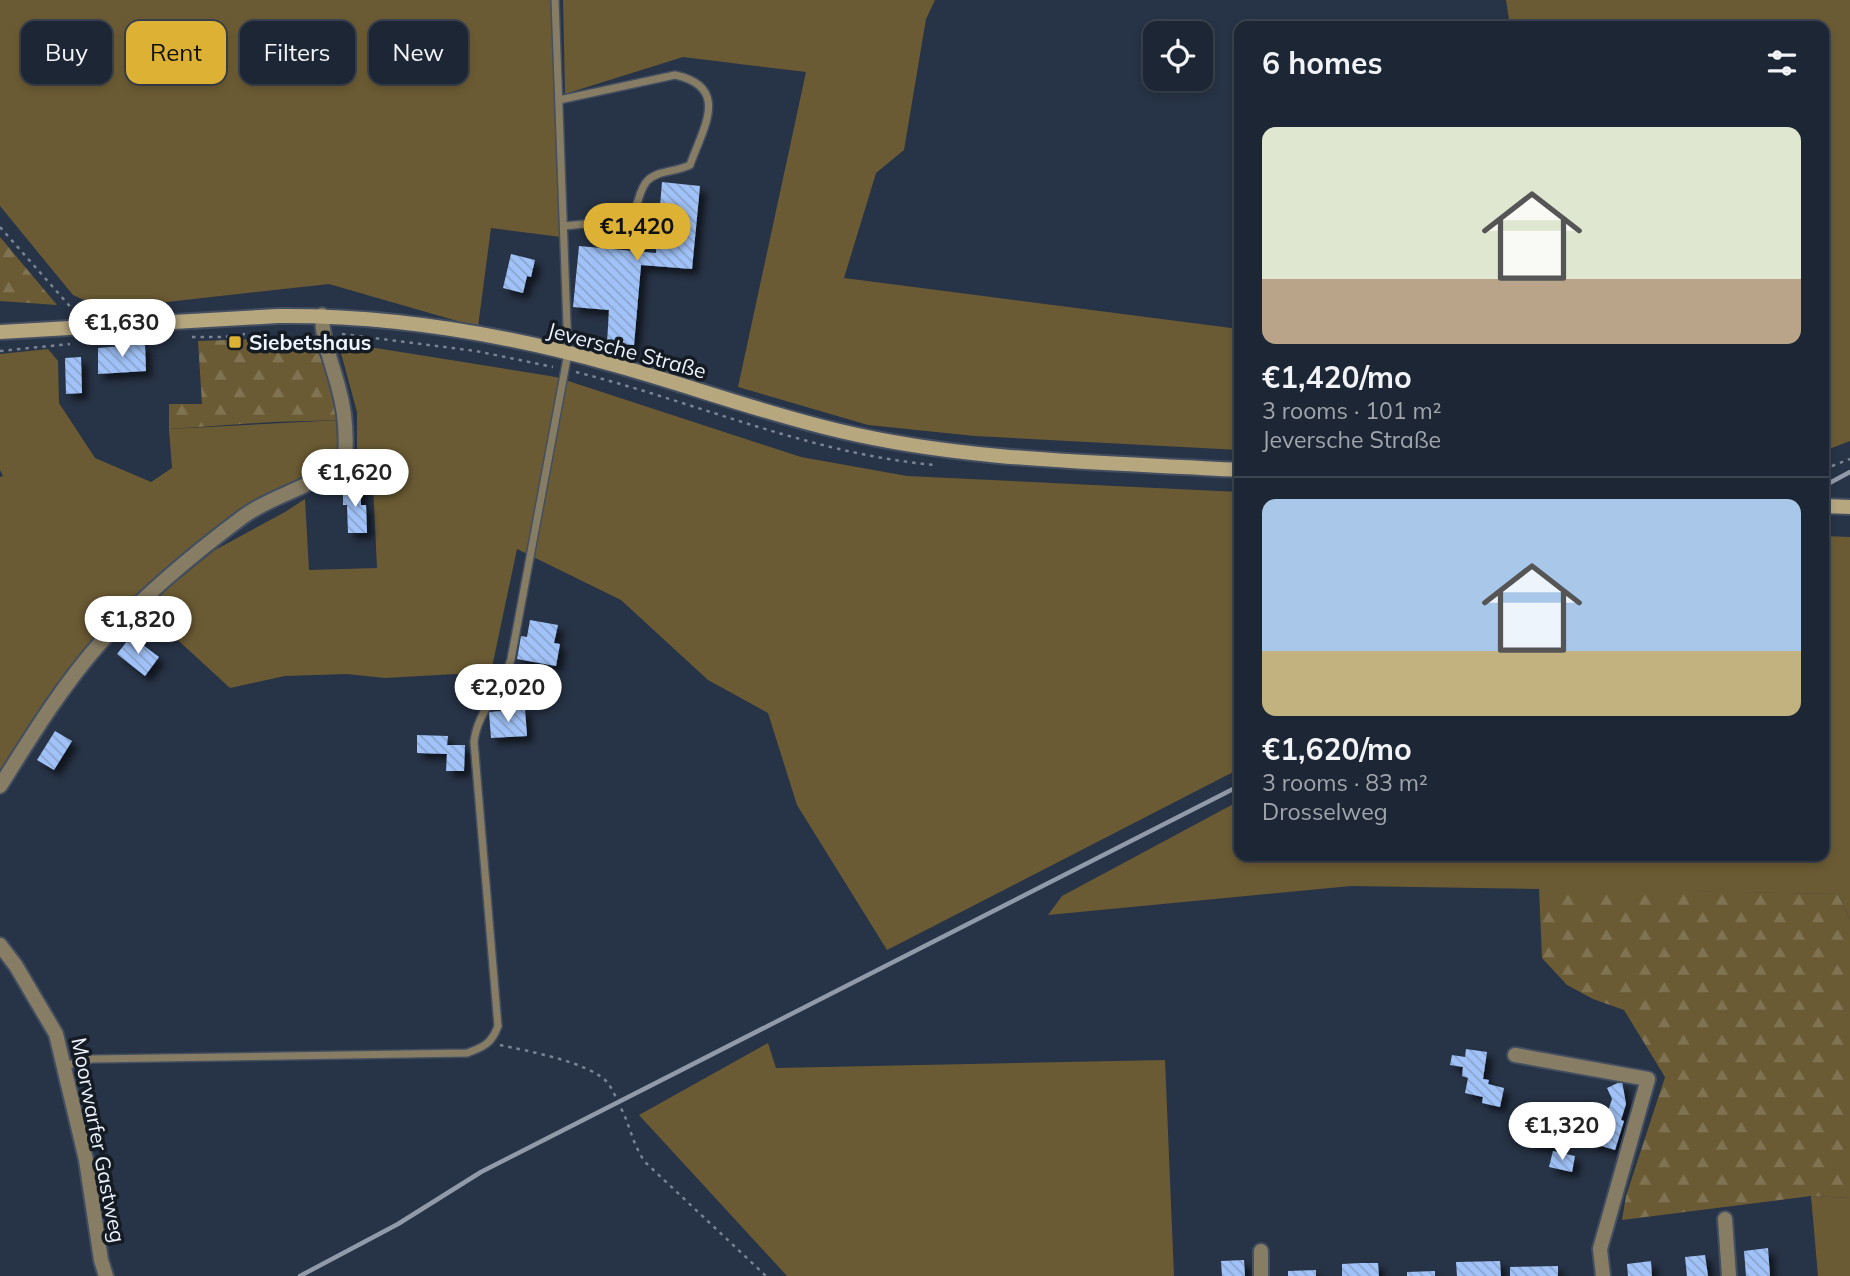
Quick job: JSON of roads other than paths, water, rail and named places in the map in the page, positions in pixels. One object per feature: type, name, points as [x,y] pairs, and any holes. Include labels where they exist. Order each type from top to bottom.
[{"type":"street","name":"Jeversche Straße","points":[[0,332],[234,317],[322,316],[443,329],[568,353],[805,422],[870,438],[1018,457],[1234,470]]},
{"type":"street","points":[[0,786],[47,711],[100,643],[175,569],[248,513],[330,473],[345,458],[346,421],[322,331],[322,316]]},
{"type":"street","points":[[1829,506],[1850,508]]},
{"type":"street","name":"Moorwarfer Gastweg","points":[[0,945],[16,966],[56,1034],[86,1160],[106,1276]]},
{"type":"street","points":[[1516,1055],[1648,1079],[1600,1249],[1603,1276]]},
{"type":"street","points":[[1725,1219],[1729,1276]]},
{"type":"street","points":[[1261,1276],[1262,1251]]},
{"type":"lane","points":[[64,1066],[92,1059],[467,1053],[494,1040],[498,1026],[474,743],[476,729],[507,674],[511,659],[568,353],[555,0]]},
{"type":"lane","points":[[559,100],[675,75],[691,78],[701,85],[707,92],[710,108],[690,165],[680,171],[661,173],[647,181],[633,216],[625,220],[564,226]]},
{"type":"railway","points":[[1829,483],[1850,472]]},
{"type":"railway","points":[[300,1276],[398,1224],[481,1172],[1234,789]]},
{"type":"place","name":"Siebetshaus","points":[[235,342]]}]
